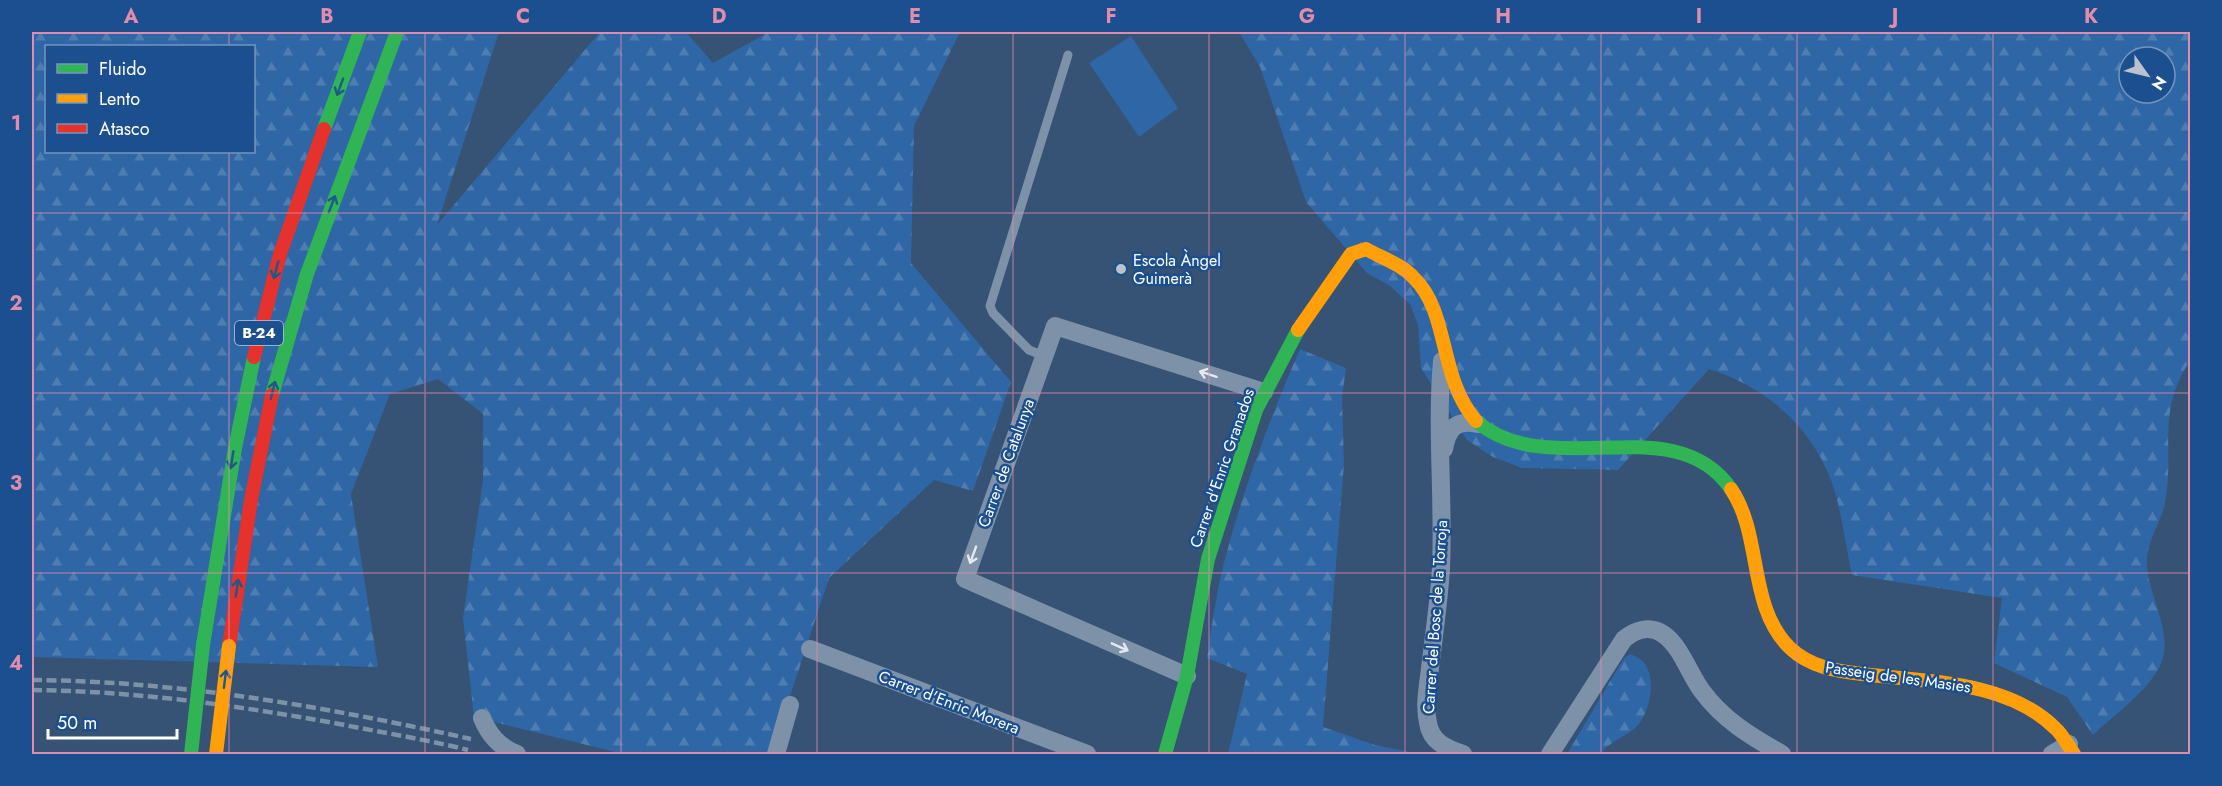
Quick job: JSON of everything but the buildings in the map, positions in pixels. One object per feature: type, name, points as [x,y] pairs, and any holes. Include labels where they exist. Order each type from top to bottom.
[{"type":"main road","name":"B-24","points":[[191,754],[203,645],[236,432],[256,343],[281,252],[360,32]]},
{"type":"main road","name":"B-24","points":[[216,754],[249,507],[282,354],[312,258],[397,32]]},
{"type":"main road","name":"Carrer d'Enric Granados","points":[[1165,754],[1187,676],[1208,560],[1264,392],[1294,336],[1351,254],[1366,249],[1402,268],[1419,282],[1431,301],[1439,326],[1451,385]]},
{"type":"main road","name":"Passeig de les Masies","points":[[1451,385],[1467,411],[1478,423],[1521,447],[1574,450],[1662,448],[1703,460],[1723,477],[1740,503],[1770,622],[1777,634],[1796,654],[1819,666],[1846,672],[1983,689],[2033,710],[2060,732],[2071,749]]},
{"type":"street","name":"Carrer de Catalunya","points":[[1187,676],[965,579],[1055,326],[1264,392]]},
{"type":"street","name":"Carrer del Bosc de la Torroja","points":[[1443,354],[1439,422],[1442,457],[1440,568],[1426,701],[1428,724],[1434,739],[1449,749],[1463,754]]},
{"type":"street","points":[[1442,457],[1449,431],[1455,425],[1461,422],[1478,423]]},
{"type":"street","points":[[1550,754],[1624,639],[1634,630],[1661,632],[1671,642],[1713,706],[1747,734],[1782,754]]},
{"type":"street","name":"Carrer d'Enric Morera","points":[[810,649],[1087,754]]},
{"type":"street","points":[[776,754],[790,705]]},
{"type":"street","points":[[482,718],[489,733],[498,744],[517,754]]},
{"type":"street","points":[[2052,754],[2071,749]]},
{"type":"lane","points":[[1044,356],[1029,350],[993,313],[990,306],[1068,55]]},
{"type":"green space","points":[[32,32],[499,32],[437,225],[600,32],[686,32],[713,63],[769,32],[960,32],[914,126],[911,263],[1011,382],[973,491],[934,480],[829,578],[771,754],[623,754],[474,717],[463,618],[483,480],[483,414],[438,379],[390,394],[351,494],[378,667],[32,657]]},
{"type":"green space","points":[[1239,32],[2190,32],[2190,361],[2173,397],[2168,431],[2168,483],[2165,503],[2147,559],[2147,571],[2164,633],[2165,646],[2159,669],[2133,700],[2093,735],[2067,697],[1994,663],[2002,598],[1852,575],[1835,491],[1822,460],[1811,442],[1783,410],[1766,397],[1729,376],[1709,369],[1618,470],[1522,468],[1493,457],[1467,440],[1421,368],[1418,325],[1410,304],[1390,286],[1367,273],[1306,202],[1260,67]]},
{"type":"green space","points":[[1131,36],[1178,108],[1139,137],[1089,63]]},
{"type":"green space","points":[[1300,349],[1346,368],[1342,397],[1344,464],[1323,727],[1375,745],[1420,754],[1228,754],[1247,674],[1207,658],[1215,606],[1233,529],[1250,476]]},
{"type":"green space","points":[[1630,654],[1644,662],[1649,671],[1650,698],[1644,716],[1634,729],[1600,754],[1567,754],[1624,658]]},
{"type":"railway","points":[[32,680],[143,685],[253,698],[362,716],[471,739]]},
{"type":"railway","points":[[32,690],[146,696],[259,710],[468,750]]},
{"type":"traffic: fast","points":[[324,129],[360,32]]},
{"type":"traffic: fast","points":[[272,395],[307,274],[397,32]]},
{"type":"traffic: fast","points":[[1165,754],[1187,676],[1208,559],[1256,410],[1298,330]]},
{"type":"traffic: fast","points":[[203,645],[235,448],[254,357]]},
{"type":"traffic: fast","points":[[1476,421],[1506,439],[1539,447],[1645,448],[1678,452],[1707,465],[1731,489]]},
{"type":"traffic: fast","points":[[191,754],[203,645]]},
{"type":"traffic: slow","points":[[1298,330],[1351,254],[1366,249],[1409,273],[1425,292],[1434,309],[1455,385],[1476,421]]},
{"type":"traffic: slow","points":[[1731,489],[1748,528],[1767,612],[1776,631],[1790,648],[1806,660],[1833,669],[1964,686],[2013,700],[2035,712],[2055,728],[2074,754]]},
{"type":"traffic: slow","points":[[216,754],[229,646]]},
{"type":"traffic: jam","points":[[254,357],[280,254],[324,129]]},
{"type":"traffic: jam","points":[[229,646],[251,500],[272,395]]},
{"type":"place","name":"Escola Àngel Guimerà","points":[[1121,269]]}]
